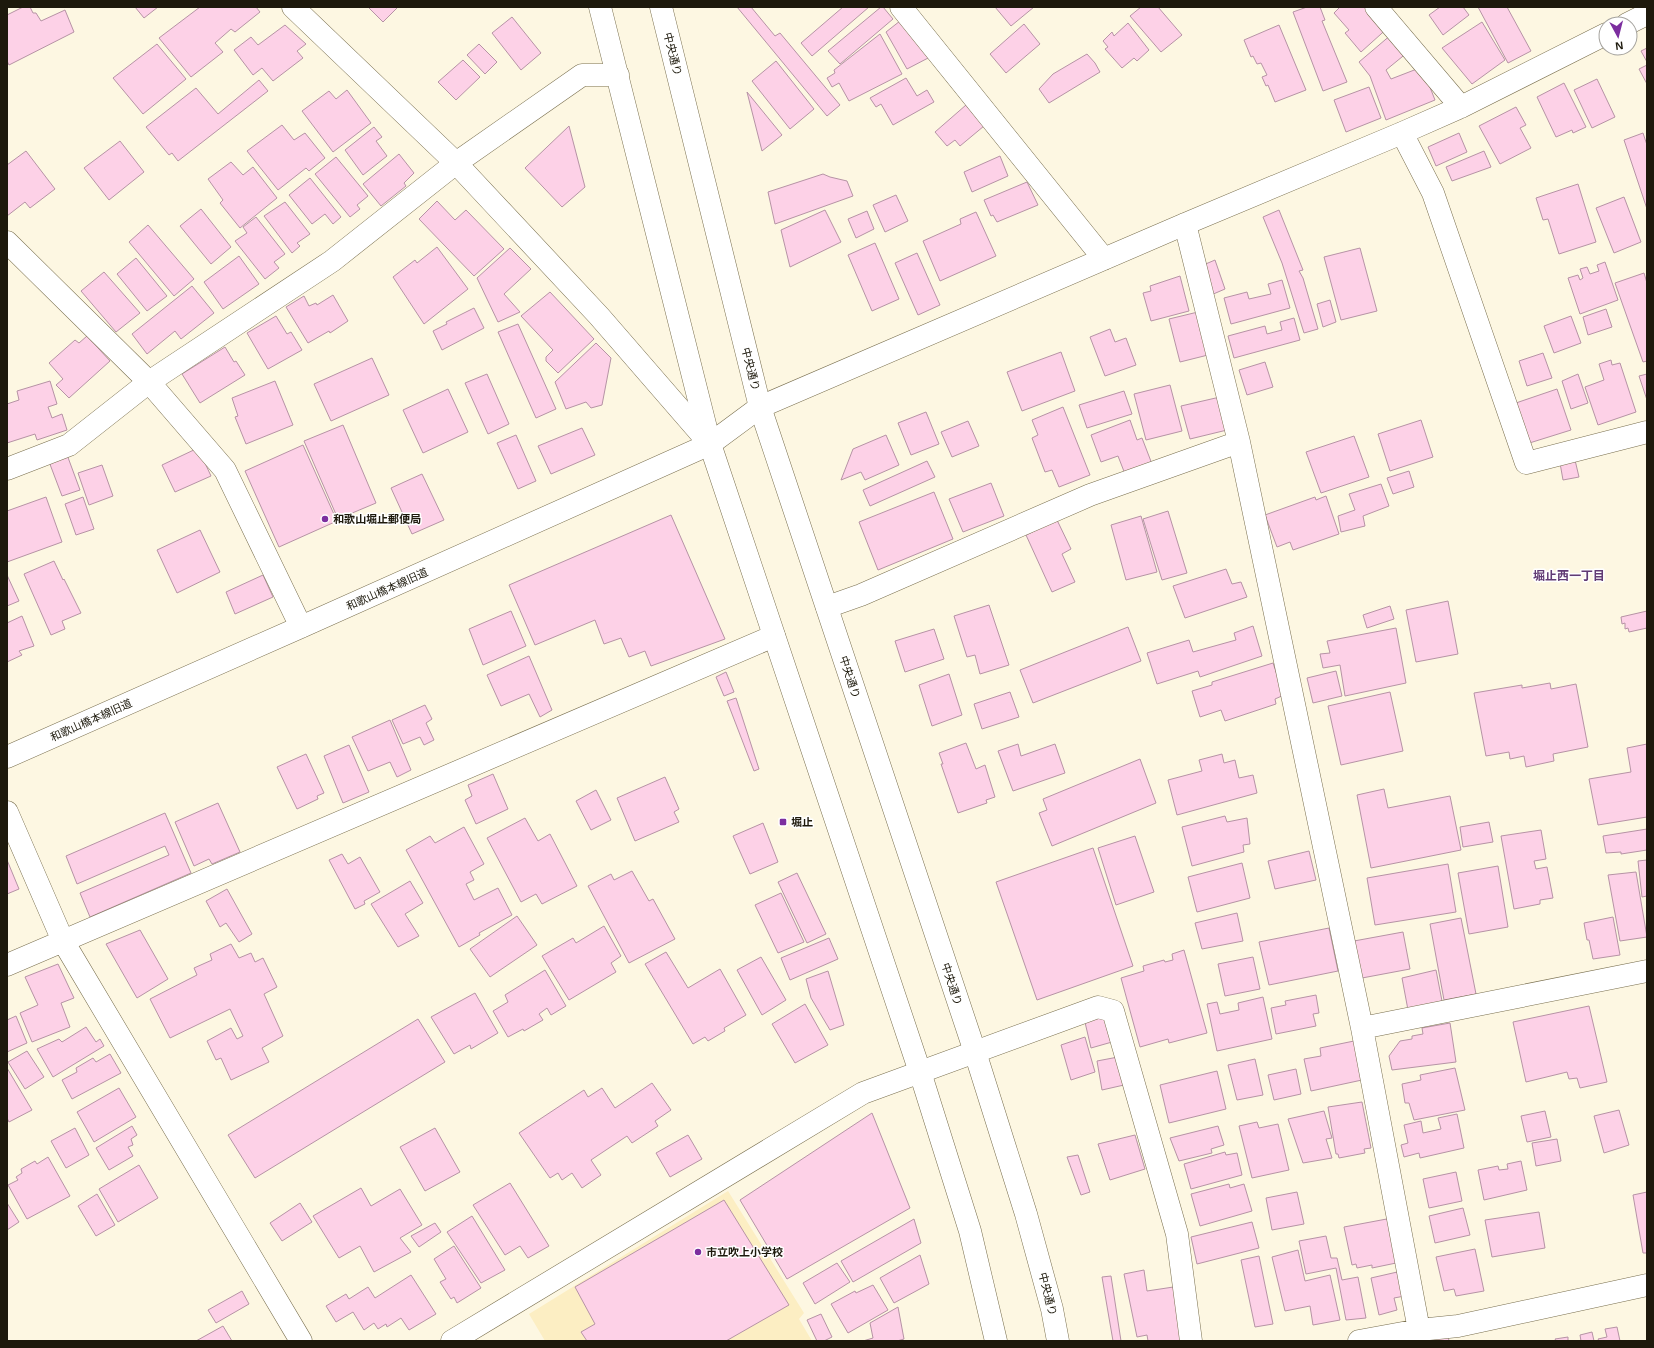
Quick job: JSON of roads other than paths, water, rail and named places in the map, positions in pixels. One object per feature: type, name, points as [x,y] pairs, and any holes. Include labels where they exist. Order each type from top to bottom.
[{"type":"main road","points":[[293,7],[456,163],[599,316],[710,444]]},
{"type":"main road","points":[[600,7],[710,444],[920,1072],[970,1231],[996,1341]]},
{"type":"main road","name":"中央通り","points":[[661,7],[760,407],[974,1052],[1026,1214],[1052,1309],[1058,1341]]},
{"type":"main road","points":[[901,7],[1104,260]]},
{"type":"main road","points":[[1376,7],[1460,106]]},
{"type":"main road","points":[[1638,18],[1647,14]]},
{"type":"main road","name":"和歌山橋本線旧道","points":[[7,757],[710,444],[760,407],[1185,224],[1402,133],[1598,38]]},
{"type":"main road","points":[[7,469],[69,445],[149,382],[332,261],[456,163],[582,75],[618,75]]},
{"type":"main road","points":[[1402,133],[1433,193],[1526,463],[1647,432]]},
{"type":"main road","points":[[1185,224],[1239,442],[1362,1028],[1418,1330]]},
{"type":"main road","points":[[7,242],[149,382],[225,470],[301,627]]},
{"type":"main road","points":[[827,607],[861,595],[1090,495],[1239,442]]},
{"type":"main road","points":[[7,965],[774,636]]},
{"type":"main road","points":[[7,812],[63,942],[300,1341]]},
{"type":"main road","points":[[1362,1028],[1647,971]]},
{"type":"main road","points":[[452,1341],[862,1093],[1098,1007],[1113,1011],[1177,1234],[1191,1341]]},
{"type":"main road","points":[[1359,1341],[1418,1330],[1460,1333],[1647,1286]]},
{"type":"place","name":"和歌山堀止郵便局","points":[[325,519]]},
{"type":"place","name":"堀止","points":[[783,822]]},
{"type":"place","name":"市立吹上小学校","points":[[698,1252]]},
{"type":"district","name":"堀止西一丁目","points":[[1569,576]]}]
